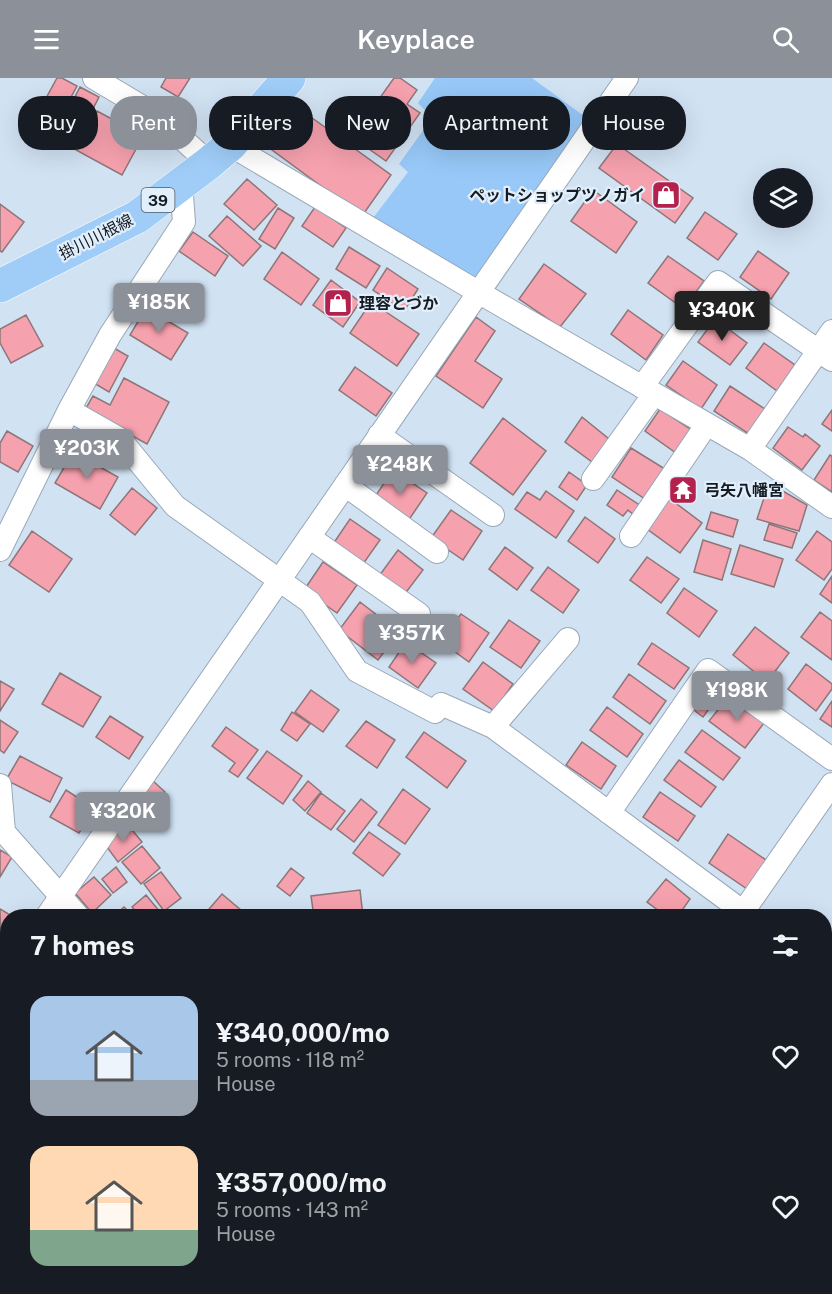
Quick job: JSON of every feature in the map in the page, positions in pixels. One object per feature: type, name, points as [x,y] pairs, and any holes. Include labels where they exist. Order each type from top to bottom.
[{"type":"main road","name":"掛川川根線","points":[[0,286],[136,217],[220,154],[289,78]]},
{"type":"street","points":[[94,78],[220,154],[478,292],[707,424],[750,449],[832,507]]},
{"type":"street","points":[[52,909],[627,78]]},
{"type":"street","points":[[1,546],[69,410],[110,335],[184,222],[181,183]]},
{"type":"street","points":[[593,478],[718,282],[825,355]]},
{"type":"street","points":[[750,449],[825,355],[832,331]]},
{"type":"street","points":[[69,410],[120,439],[175,506],[310,602],[357,671],[435,712],[441,704],[493,727],[739,909]]},
{"type":"street","points":[[631,536],[707,424]]},
{"type":"street","points":[[379,435],[493,515]]},
{"type":"street","points":[[345,485],[437,552]]},
{"type":"street","points":[[309,537],[419,614]]},
{"type":"street","points":[[493,727],[567,639]]},
{"type":"street","points":[[609,813],[708,670],[832,759]]},
{"type":"street","points":[[749,909],[832,784]]},
{"type":"street","points":[[0,785],[4,832],[71,909]]},
{"type":"shaded area","points":[[435,78],[532,78],[557,96],[423,96],[423,108],[418,103]]},
{"type":"shaded area","points":[[570,106],[582,115],[582,143],[478,292],[367,226],[408,172],[399,164],[423,131],[423,150],[570,150]]},
{"type":"building","points":[[57,78],[62,78],[77,86],[72,96],[47,96]]},
{"type":"building","points":[[166,78],[190,78],[179,96],[161,87]]},
{"type":"building","points":[[394,78],[400,78],[417,90],[411,98],[411,96],[381,96]]},
{"type":"building","points":[[80,87],[97,96],[75,96]]},
{"type":"building","points":[[411,107],[420,113],[411,126]]},
{"type":"building","points":[[98,112],[110,118],[110,150],[135,150],[122,175],[76,150],[98,150]]},
{"type":"building","points":[[313,119],[325,127],[325,150],[356,150],[391,175],[362,216],[272,150],[313,150]]},
{"type":"building","points":[[370,150],[394,150],[386,161]]},
{"type":"building","points":[[612,150],[625,150],[693,198],[675,223],[599,168]]},
{"type":"building","points":[[247,179],[277,205],[254,230],[224,204]]},
{"type":"building","points":[[593,190],[637,222],[616,253],[571,221]]},
{"type":"building","points":[[0,204],[24,222],[2,252],[0,251]]},
{"type":"building","points":[[315,207],[346,228],[333,247],[302,226]]},
{"type":"building","points":[[278,208],[294,218],[275,249],[259,239]]},
{"type":"building","points":[[705,212],[737,234],[718,260],[687,238]]},
{"type":"building","points":[[227,216],[261,246],[243,266],[209,236]]},
{"type":"building","points":[[193,232],[228,256],[215,276],[179,251]]},
{"type":"building","points":[[349,247],[380,266],[366,288],[336,269]]},
{"type":"building","points":[[758,251],[789,273],[771,299],[740,277]]},
{"type":"building","points":[[282,252],[319,279],[301,305],[264,279]]},
{"type":"building","points":[[668,256],[704,281],[684,309],[648,283]]},
{"type":"building","points":[[544,264],[586,294],[560,327],[519,299]]},
{"type":"building","points":[[387,268],[418,289],[404,311],[373,290]]},
{"type":"building","points":[[331,280],[360,302],[343,327],[313,305]]},
{"type":"building","points":[[371,302],[419,334],[397,366],[350,333]]},
{"type":"building","points":[[146,308],[188,333],[171,360],[130,335]]},
{"type":"building","points":[[628,310],[663,335],[646,360],[611,334]]},
{"type":"building","points":[[26,315],[43,346],[11,363],[0,343],[0,329]]},
{"type":"building","points":[[476,317],[495,331],[475,361],[502,379],[483,408],[436,376]]},
{"type":"building","points":[[715,319],[747,343],[730,365],[698,342]]},
{"type":"building","points":[[764,343],[795,365],[777,391],[746,368]]},
{"type":"building","points":[[112,347],[128,356],[109,392],[92,382]]},
{"type":"building","points":[[683,361],[717,385],[701,409],[666,385]]},
{"type":"building","points":[[355,367],[392,393],[376,416],[339,390]]},
{"type":"building","points":[[124,378],[169,402],[147,444],[85,410],[93,396],[110,405]]},
{"type":"building","points":[[730,386],[765,409],[749,434],[714,411]]},
{"type":"building","points":[[660,409],[692,430],[676,453],[645,431]]},
{"type":"building","points":[[832,410],[832,431],[822,424]]},
{"type":"building","points":[[582,417],[609,439],[592,462],[565,442]]},
{"type":"building","points":[[503,418],[546,451],[513,495],[470,463]]},
{"type":"building","points":[[788,427],[803,437],[805,434],[820,446],[802,470],[773,448]]},
{"type":"building","points":[[7,431],[33,446],[18,472],[0,462],[0,443]]},
{"type":"building","points":[[631,448],[665,469],[645,499],[612,477]]},
{"type":"building","points":[[73,452],[118,477],[100,509],[55,483]]},
{"type":"building","points":[[830,455],[832,456],[832,492],[814,480]]},
{"type":"building","points":[[393,470],[427,493],[408,521],[374,498]]},
{"type":"building","points":[[569,472],[587,485],[577,500],[559,487]]},
{"type":"building","points":[[769,483],[807,505],[799,531],[757,519]]},
{"type":"building","points":[[132,488],[157,508],[135,535],[110,515]]},
{"type":"building","points":[[617,490],[641,506],[635,516],[628,510],[623,516],[607,505]]},
{"type":"building","points":[[546,491],[574,511],[556,538],[515,509],[527,492],[540,500]]},
{"type":"building","points":[[669,498],[702,523],[680,553],[647,529]]},
{"type":"building","points":[[451,510],[482,531],[463,560],[431,538]]},
{"type":"building","points":[[711,512],[738,520],[733,537],[706,529]]},
{"type":"building","points":[[585,517],[615,539],[598,563],[568,541]]},
{"type":"building","points":[[350,519],[380,540],[363,564],[333,544]]},
{"type":"building","points":[[769,524],[797,533],[792,548],[764,540]]},
{"type":"building","points":[[32,531],[72,559],[49,592],[9,565]]},
{"type":"building","points":[[817,531],[832,542],[832,569],[824,580],[796,560]]},
{"type":"building","points":[[703,540],[731,549],[722,580],[694,572]]},
{"type":"building","points":[[740,545],[783,559],[774,587],[731,574]]},
{"type":"building","points":[[505,547],[533,568],[517,590],[489,569]]},
{"type":"building","points":[[398,550],[423,570],[404,595],[379,576]]},
{"type":"building","points":[[647,557],[679,579],[661,603],[630,580]]},
{"type":"building","points":[[323,562],[357,585],[337,613],[304,590]]},
{"type":"building","points":[[548,567],[579,590],[563,613],[531,590]]},
{"type":"building","points":[[832,576],[832,603],[820,594]]},
{"type":"building","points":[[684,588],[717,611],[699,637],[667,613]]},
{"type":"building","points":[[360,602],[399,632],[378,660],[339,630]]},
{"type":"building","points":[[820,612],[832,621],[832,660],[801,637]]},
{"type":"building","points":[[461,614],[489,633],[469,662],[440,641]]},
{"type":"building","points":[[509,620],[540,641],[521,668],[490,647]]},
{"type":"building","points":[[755,627],[789,653],[767,682],[733,655]]},
{"type":"building","points":[[406,642],[436,663],[418,688],[389,667]]},
{"type":"building","points":[[652,643],[689,668],[674,689],[638,664]]},
{"type":"building","points":[[483,662],[513,684],[494,711],[463,689]]},
{"type":"building","points":[[806,664],[832,684],[832,689],[816,711],[788,689]]},
{"type":"building","points":[[60,673],[101,697],[83,727],[42,704]]},
{"type":"building","points":[[629,674],[666,701],[650,724],[613,697]]},
{"type":"building","points":[[0,681],[14,689],[0,711]]},
{"type":"building","points":[[311,690],[339,710],[323,732],[295,712]]},
{"type":"building","points":[[701,694],[714,702],[703,717],[690,707]]},
{"type":"building","points":[[729,696],[764,723],[745,748],[709,721]]},
{"type":"building","points":[[832,701],[832,727],[820,719]]},
{"type":"building","points":[[607,707],[643,734],[627,757],[590,730]]},
{"type":"building","points":[[292,712],[310,724],[297,741],[281,730]]},
{"type":"building","points":[[110,716],[143,737],[129,759],[96,737]]},
{"type":"building","points":[[0,720],[18,732],[4,753],[0,750]]},
{"type":"building","points":[[366,721],[395,740],[377,768],[346,746]]},
{"type":"building","points":[[226,727],[258,750],[238,777],[229,771],[235,763],[212,746]]},
{"type":"building","points":[[702,730],[740,758],[723,780],[685,752]]},
{"type":"building","points":[[424,732],[466,761],[447,788],[406,757]]},
{"type":"building","points":[[582,742],[616,766],[601,789],[566,765]]},
{"type":"building","points":[[267,751],[302,776],[283,804],[247,778]]},
{"type":"building","points":[[20,756],[62,778],[50,802],[6,780]]},
{"type":"building","points":[[679,760],[716,787],[701,807],[664,780]]},
{"type":"building","points":[[152,780],[165,792],[155,805],[141,794]]},
{"type":"building","points":[[308,781],[321,792],[305,811],[293,800]]},
{"type":"building","points":[[403,789],[430,809],[405,844],[378,825]]},
{"type":"building","points":[[66,790],[95,809],[79,833],[50,817]]},
{"type":"building","points":[[660,792],[695,816],[678,841],[643,817]]},
{"type":"building","points":[[321,793],[345,811],[331,830],[307,813]]},
{"type":"building","points":[[361,799],[377,812],[354,842],[337,829]]},
{"type":"building","points":[[128,825],[142,842],[118,862],[104,843]]},
{"type":"building","points":[[369,832],[400,854],[383,876],[353,853]]},
{"type":"building","points":[[728,834],[769,862],[750,891],[709,863]]},
{"type":"building","points":[[142,846],[160,868],[141,884],[122,862]]},
{"type":"building","points":[[0,850],[12,857],[0,877]]},
{"type":"building","points":[[116,867],[127,882],[113,893],[102,879]]},
{"type":"building","points":[[291,868],[304,878],[290,896],[277,886]]},
{"type":"building","points":[[161,872],[181,898],[167,909],[163,909],[144,884]]},
{"type":"building","points":[[94,877],[111,895],[96,909],[89,909],[75,893]]},
{"type":"building","points":[[666,879],[690,899],[683,909],[656,909],[647,902]]},
{"type":"building","points":[[360,890],[362,909],[313,909],[311,896]]},
{"type":"building","points":[[222,894],[240,909],[209,909]]},
{"type":"building","points":[[146,895],[158,909],[134,909],[132,907]]},
{"type":"place","name":"ペットショップツノガイ","points":[[666,195]]},
{"type":"place","name":"理容とづか","points":[[338,303]]},
{"type":"place","name":"弓矢八幡宮","points":[[683,490]]}]
